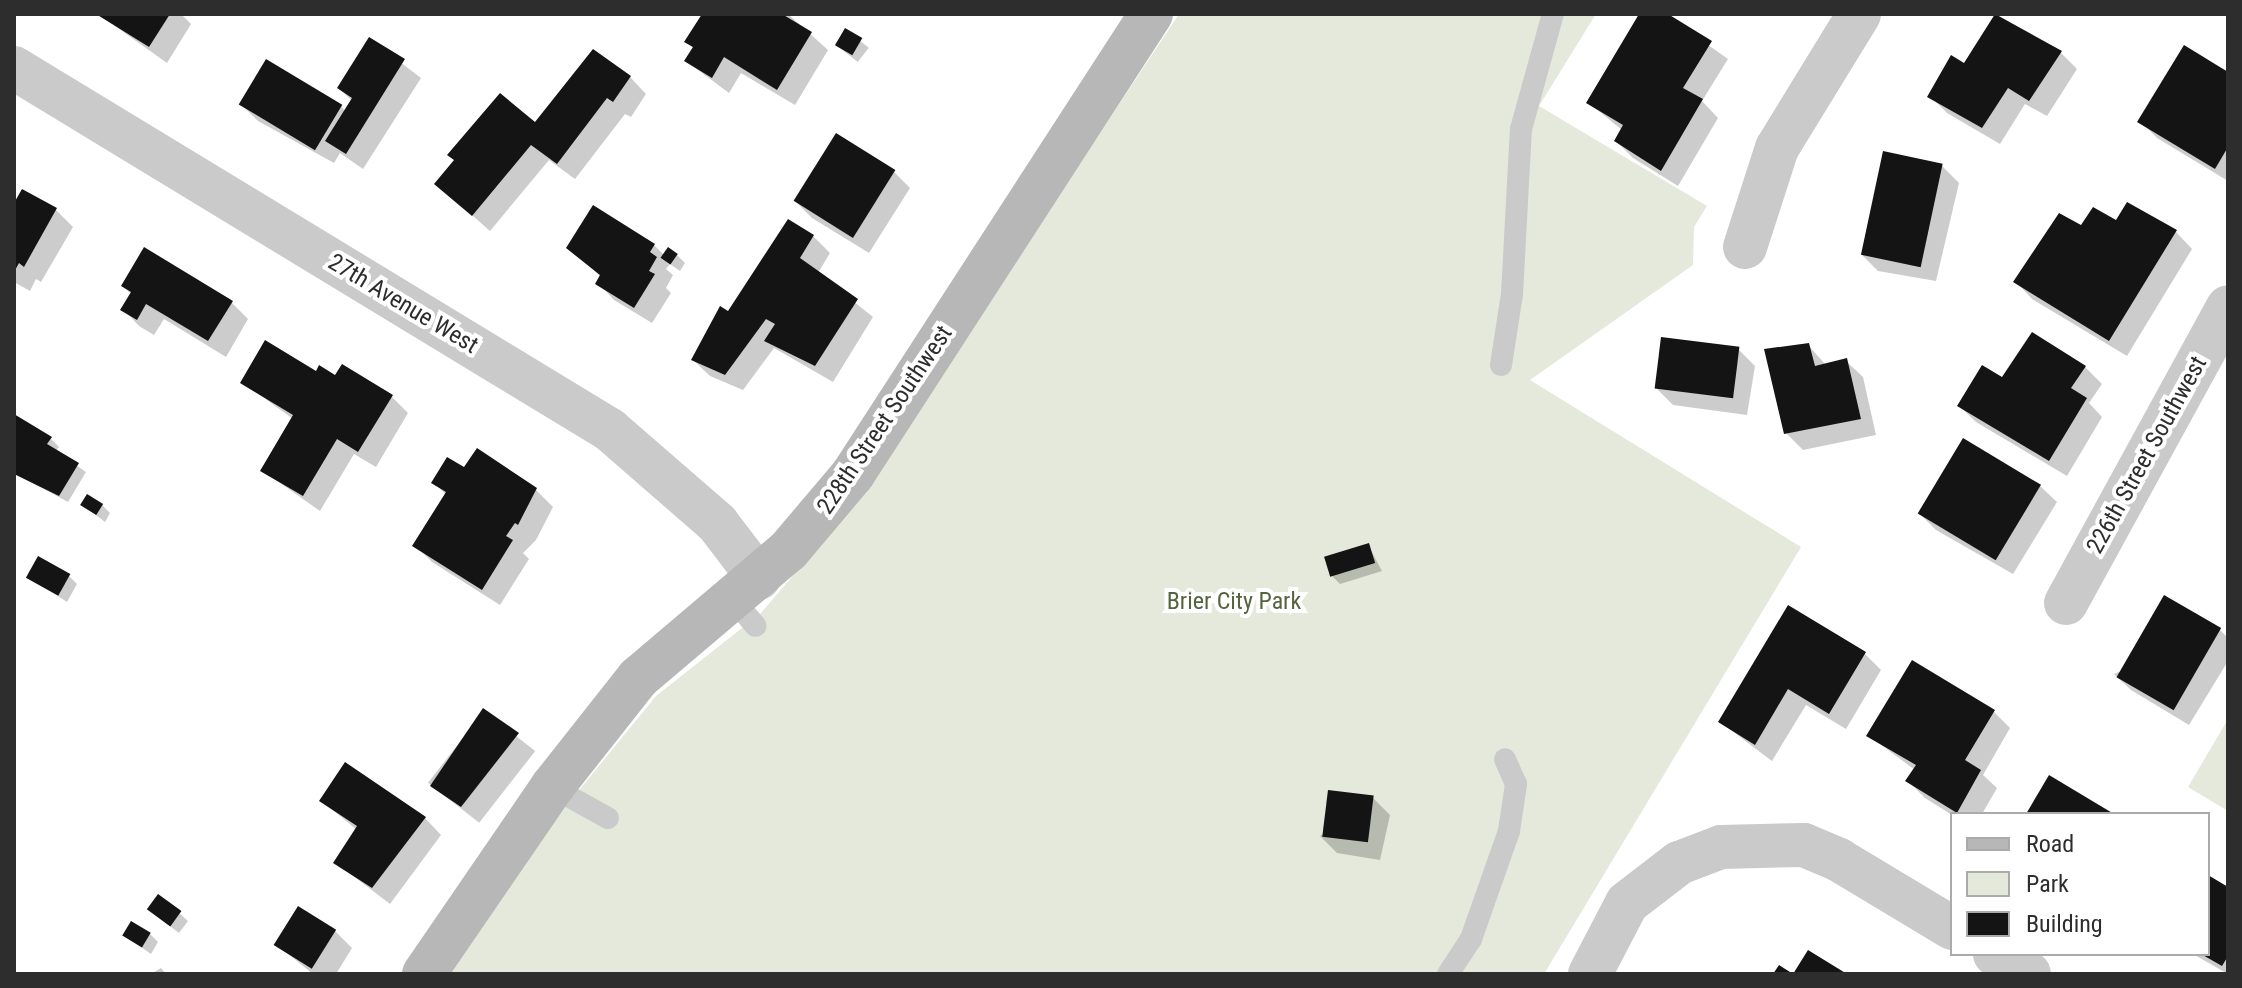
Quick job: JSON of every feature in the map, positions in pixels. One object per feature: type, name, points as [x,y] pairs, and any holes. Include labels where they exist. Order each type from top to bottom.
[{"type":"main road","name":"228th Street Southwest","points":[[424,974],[552,787],[638,678],[749,601],[853,474],[1151,14]]},
{"type":"street","points":[[1745,247],[1777,148],[1859,14]]},
{"type":"street","name":"27th Avenue West","points":[[14,68],[610,430],[717,523],[749,601]]},
{"type":"street","name":"226th Street Southwest","points":[[2066,603],[2228,307]]},
{"type":"street","points":[[1590,974],[1627,903],[1679,863],[1721,847],[1804,845],[1839,860],[1950,927]]},
{"type":"street","points":[[1998,956],[2029,974]]},
{"type":"lane","points":[[1501,365],[1512,294],[1521,129],[1553,14]]},
{"type":"lane","points":[[1448,974],[1471,939],[1509,831],[1516,784],[1505,759]]},
{"type":"lane","points":[[552,787],[608,818]]},
{"type":"green space","name":"Brier City Park","points":[[1179,14],[1596,14],[1539,106],[1707,206],[1694,227],[1693,265],[1530,380],[1801,547],[1544,974],[451,974],[549,827],[656,696],[761,613],[851,508]]},
{"type":"green space","points":[[2228,719],[2228,811],[2188,787]]},
{"type":"building","points":[[96,14],[170,14],[149,47]]},
{"type":"building","points":[[702,14],[782,14],[812,32],[777,90],[724,57],[712,78],[684,61],[693,47],[684,42]]},
{"type":"building","points":[[1639,14],[1668,14],[1712,41],[1683,88],[1703,99],[1661,171],[1614,141],[1623,125],[1586,103]]},
{"type":"building","points":[[1995,14],[2062,51],[2029,101],[2008,88],[1982,128],[1927,97],[1951,55],[1964,63]]},
{"type":"building","points":[[845,28],[862,38],[852,55],[835,45]]},
{"type":"building","points":[[369,37],[405,59],[346,154],[325,141],[352,98],[337,88]]},
{"type":"building","points":[[2184,45],[2228,72],[2228,147],[2215,169],[2137,122]]},
{"type":"building","points":[[593,49],[631,76],[613,102],[607,98],[557,164],[531,145],[472,216],[434,184],[454,160],[447,155],[500,93],[535,122]]},
{"type":"building","points":[[266,59],[342,105],[315,150],[239,104]]},
{"type":"building","points":[[836,133],[895,170],[853,238],[794,201]]},
{"type":"building","points":[[1883,151],[1943,164],[1921,267],[1861,255]]},
{"type":"building","points":[[22,189],[57,208],[24,267],[19,263],[14,272],[14,203]]},
{"type":"building","points":[[2127,202],[2177,230],[2109,341],[2013,282],[2059,213],[2081,225],[2093,207],[2116,220]]},
{"type":"building","points":[[593,205],[655,244],[650,252],[657,257],[649,271],[655,274],[634,308],[595,284],[600,275],[566,248]]},
{"type":"building","points":[[788,219],[814,235],[800,258],[858,299],[815,366],[764,341],[775,324],[766,319],[725,375],[691,360],[720,306],[728,311]]},
{"type":"building","points":[[144,247],[233,301],[208,341],[146,304],[137,320],[120,310],[131,292],[121,286]]},
{"type":"building","points":[[668,247],[678,254],[670,265],[661,258]]},
{"type":"building","points":[[2032,332],[2086,366],[2071,388],[2087,398],[2049,461],[1957,406],[1982,365],[2002,377]]},
{"type":"building","points":[[1661,337],[1739,347],[1733,398],[1655,389]]},
{"type":"building","points":[[265,340],[316,371],[319,365],[335,375],[342,364],[393,395],[358,452],[337,439],[303,496],[260,471],[293,415],[240,383]]},
{"type":"building","points":[[1809,343],[1815,366],[1847,358],[1861,419],[1784,434],[1764,349]]},
{"type":"building","points":[[14,414],[52,437],[47,444],[79,463],[59,496],[14,474]]},
{"type":"building","points":[[1963,438],[2041,485],[1996,560],[1918,513]]},
{"type":"building","points":[[477,448],[537,488],[518,525],[515,523],[506,536],[513,540],[482,590],[412,546],[446,492],[431,483],[447,457],[464,467]]},
{"type":"building","points":[[87,494],[103,504],[96,515],[80,505]]},
{"type":"building","points":[[1369,543],[1375,563],[1330,577],[1324,557]]},
{"type":"building","points":[[38,556],[70,574],[58,596],[26,578]]},
{"type":"building","points":[[2164,595],[2221,628],[2174,710],[2116,677]]},
{"type":"building","points":[[1788,605],[1866,652],[1829,714],[1788,689],[1755,745],[1718,722]]},
{"type":"building","points":[[1912,660],[1995,710],[1965,760],[1981,770],[1958,812],[1905,781],[1916,765],[1866,736]]},
{"type":"building","points":[[483,708],[519,733],[461,807],[430,786]]},
{"type":"building","points":[[345,762],[426,817],[372,888],[333,863],[357,826],[319,801]]},
{"type":"building","points":[[2049,775],[2111,812],[2027,812]]},
{"type":"building","points":[[1328,790],[1374,796],[1368,842],[1322,837]]},
{"type":"building","points":[[2210,876],[2228,887],[2228,956],[2222,966],[2204,956],[2210,956]]},
{"type":"building","points":[[158,894],[181,911],[170,926],[147,909]]},
{"type":"building","points":[[298,906],[336,930],[312,969],[274,945]]},
{"type":"building","points":[[131,921],[151,933],[142,947],[122,936]]},
{"type":"building","points":[[1808,950],[1847,974],[1793,974]]},
{"type":"building","points":[[1779,965],[1793,974],[1773,974]]}]
